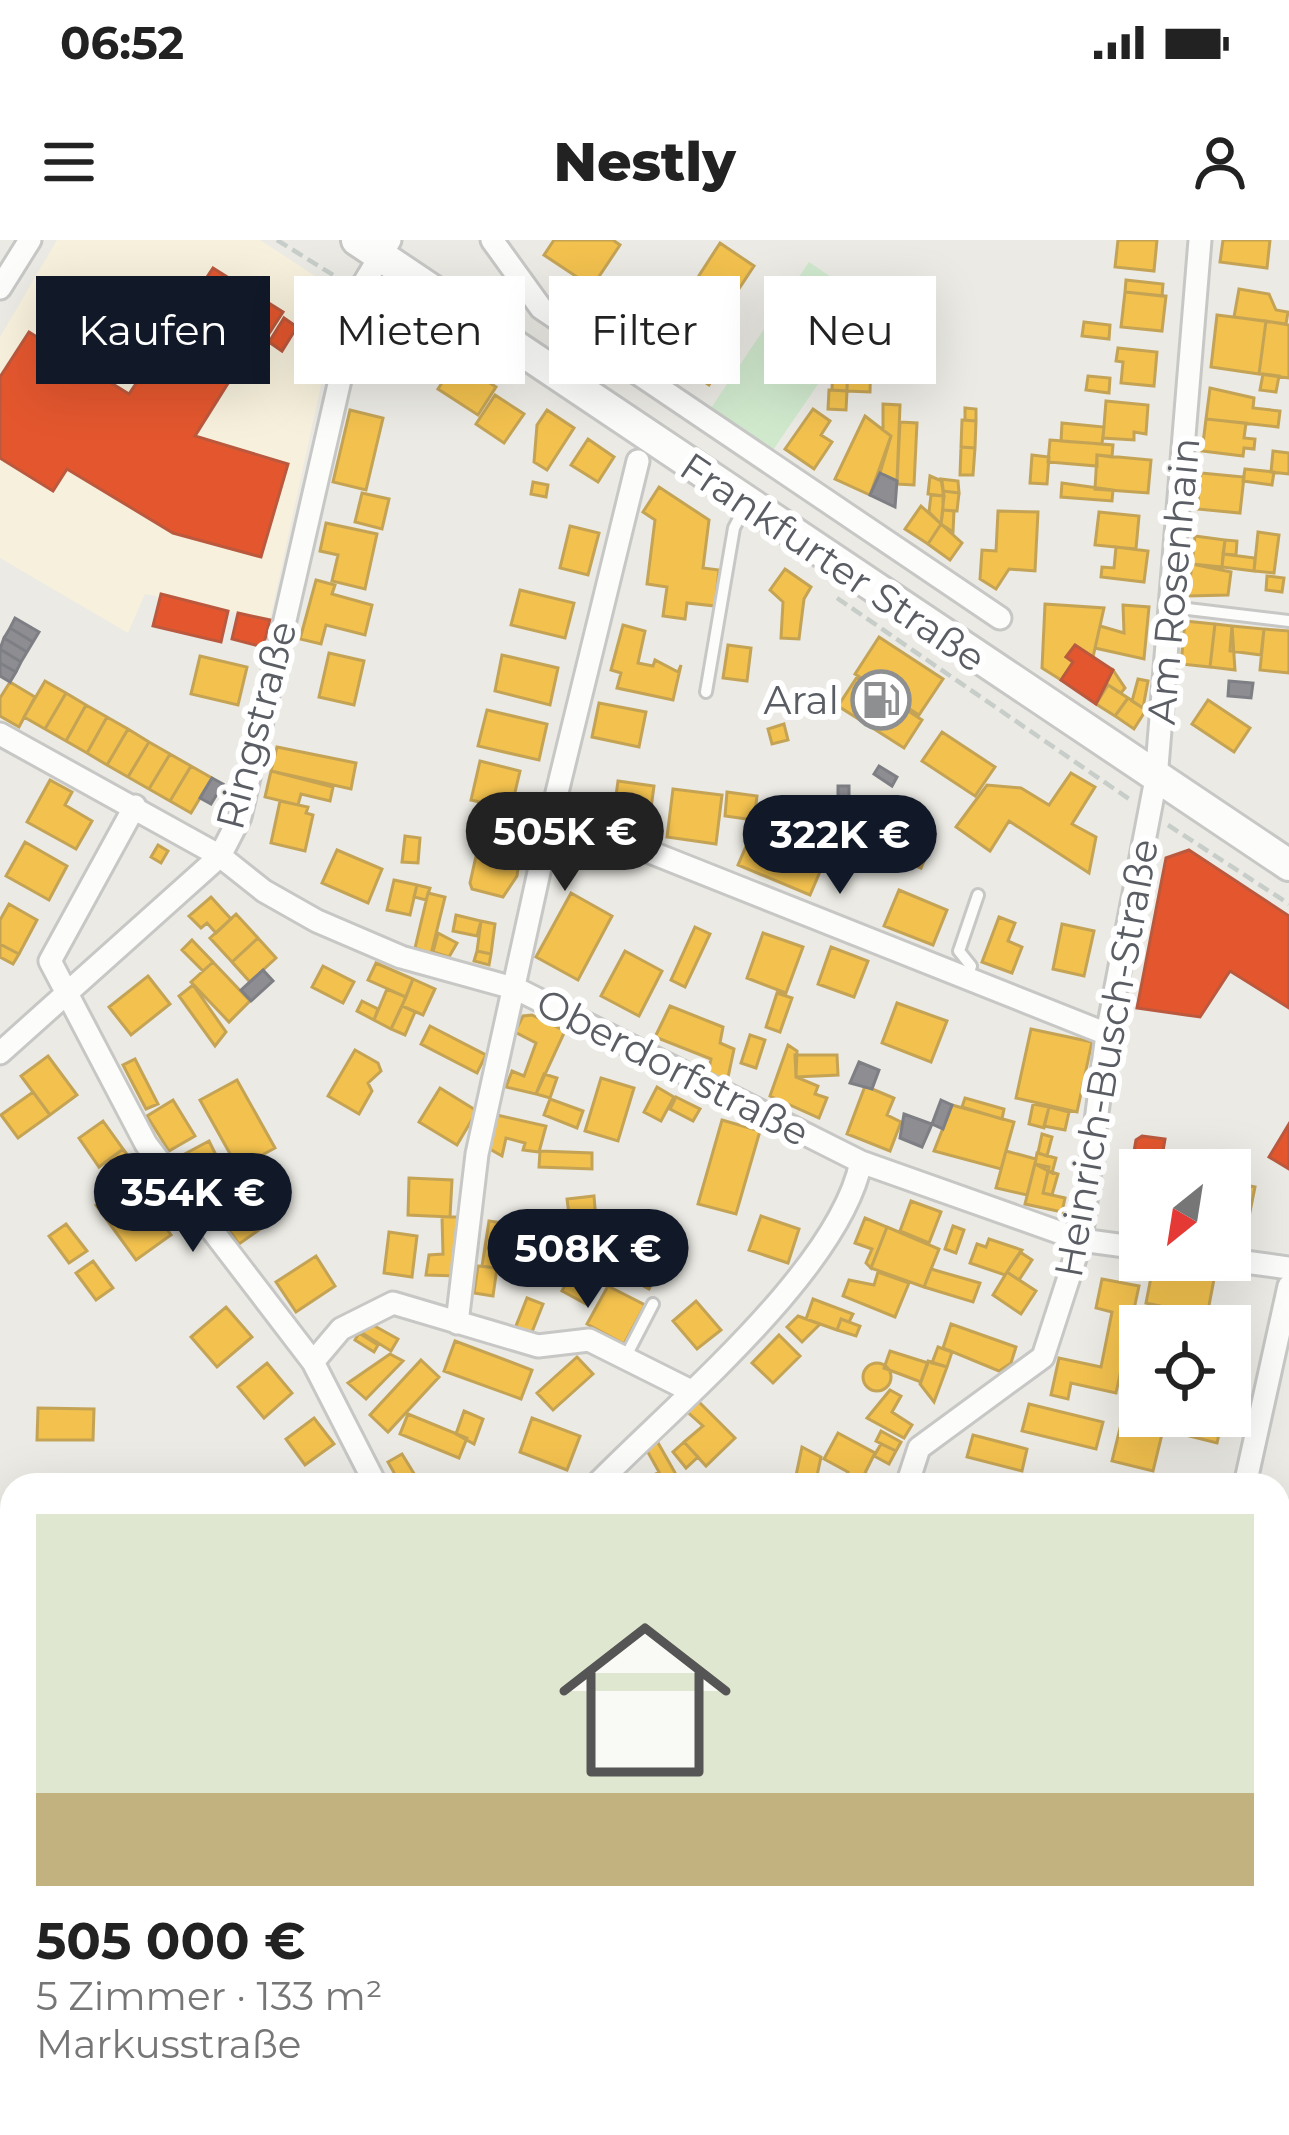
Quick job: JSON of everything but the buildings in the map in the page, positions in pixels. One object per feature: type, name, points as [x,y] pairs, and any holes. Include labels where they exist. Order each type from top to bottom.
[{"type":"main road","name":"Frankfurter Straße","points":[[376,245],[746,505],[1289,866]]},
{"type":"street","points":[[0,288],[30,240]]},
{"type":"street","name":"Frankfurter Straße","points":[[492,240],[541,308],[1000,618]]},
{"type":"street","name":"Am Rosenhain","points":[[1156,779],[1200,240]]},
{"type":"street","name":"Ringstraße","points":[[365,276],[376,245]]},
{"type":"street","name":"Ringstraße","points":[[0,1053],[220,856],[240,817],[339,384]]},
{"type":"street","points":[[457,1323],[477,1154],[517,989],[551,813],[638,461]]},
{"type":"street","name":"Oberdorfstraße","points":[[0,734],[220,856],[264,890],[317,921],[401,957],[517,989],[861,1162],[1081,1240],[1119,1245]]},
{"type":"street","name":"Heinrich-Busch-Straße","points":[[911,1473],[920,1448],[1043,1357],[1081,1240],[1107,1034],[1156,779]]},
{"type":"street","points":[[135,806],[50,961],[146,1144],[313,1362],[370,1473]]},
{"type":"street","points":[[551,813],[1107,1034]]},
{"type":"street","points":[[608,1473],[800,1279],[857,1182],[861,1162]]},
{"type":"street","points":[[1251,1263],[1289,1268]]},
{"type":"street","points":[[1248,1473],[1289,1286]]},
{"type":"street","points":[[313,1362],[341,1329],[393,1303],[538,1346],[589,1340],[689,1390]]},
{"type":"lane","points":[[706,692],[734,528],[746,505]]},
{"type":"lane","points":[[1171,607],[1289,621]]},
{"type":"lane","points":[[967,978],[971,966],[959,951],[978,895]]},
{"type":"lane","points":[[625,1358],[653,1304]]},
{"type":"path","points":[[277,240],[332,276]]},
{"type":"path","points":[[820,586],[1289,904]]},
{"type":"shaded area","points":[[57,240],[260,240],[315,276],[294,276],[294,384],[321,384],[270,620],[145,594],[128,633],[0,558],[0,337]]},
{"type":"green space","points":[[809,262],[830,276],[800,276]]},
{"type":"green space","points":[[764,329],[764,384],[818,384],[771,453],[709,411],[727,384],[740,384],[740,365]]},
{"type":"place","name":"Aral","points":[[881,700]]}]
